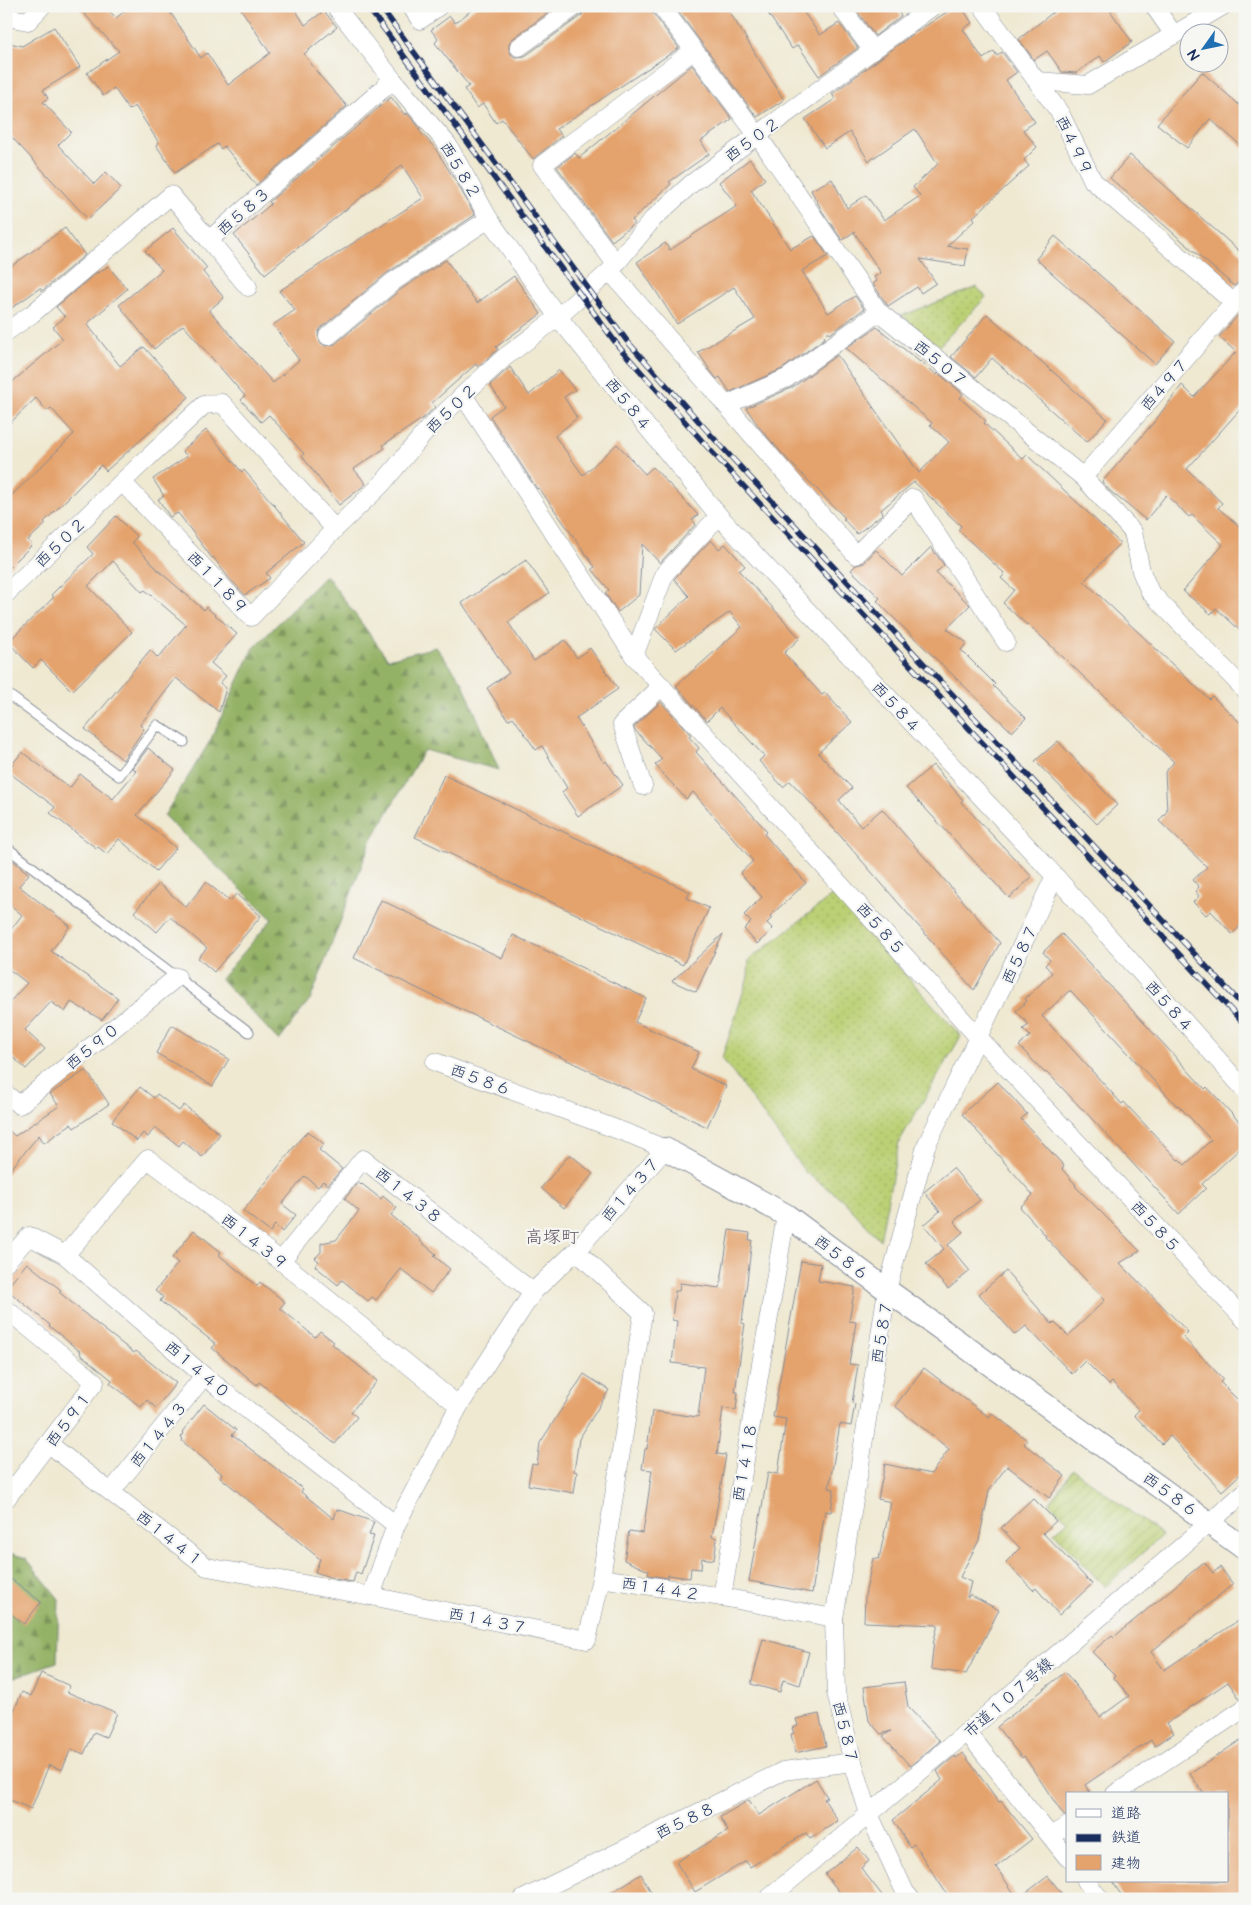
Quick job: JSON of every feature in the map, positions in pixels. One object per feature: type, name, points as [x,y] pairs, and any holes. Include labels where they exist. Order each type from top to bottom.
[{"type":"street","points":[[6,17],[28,21],[42,6]]},
{"type":"street","name":"西５８２","points":[[335,6],[393,80],[448,145],[489,219],[558,317]]},
{"type":"street","points":[[411,6],[420,20],[439,6]]},
{"type":"street","points":[[519,47],[576,6]]},
{"type":"street","name":"西５０７","points":[[661,6],[758,136],[879,312],[1083,477],[1133,532],[1141,571],[1150,592],[1245,690]]},
{"type":"street","points":[[840,6],[873,51]]},
{"type":"street","name":"西５０２","points":[[6,594],[204,405],[222,403],[335,529],[381,485],[427,430],[463,395],[505,357],[558,317],[613,268],[653,220],[691,184],[933,6]]},
{"type":"street","name":"西４９９","points":[[982,6],[1060,113],[1093,181],[1239,297]]},
{"type":"street","points":[[1154,6],[1174,35]]},
{"type":"street","points":[[1038,82],[1088,85],[1223,6]]},
{"type":"street","points":[[693,50],[542,165],[613,268],[726,405],[856,555],[913,498],[1006,642]]},
{"type":"street","name":"西５８３","points":[[6,332],[32,314],[171,195],[209,240],[393,80]]},
{"type":"street","points":[[328,336],[394,281],[489,219]]},
{"type":"street","points":[[209,240],[248,287]]},
{"type":"street","name":"西４９７","points":[[1083,477],[1239,297]]},
{"type":"street","points":[[726,405],[787,378],[879,312]]},
{"type":"street","name":"西５８４","points":[[558,317],[719,516],[1055,876],[1245,1090]]},
{"type":"street","name":"西５８５","points":[[463,395],[634,656],[980,1038],[1245,1320]]},
{"type":"street","name":"西１１８９","points":[[122,482],[251,617],[335,529]]},
{"type":"street","points":[[634,656],[664,573],[719,516]]},
{"type":"street","points":[[643,786],[622,724],[662,686]]},
{"type":"street","name":"西５８７","points":[[911,1899],[905,1892],[869,1814],[853,1762],[836,1693],[834,1618],[887,1290],[926,1146],[980,1038],[1055,876]]},
{"type":"street","name":"西５９０","points":[[6,1094],[19,1105],[177,977]]},
{"type":"street","name":"西５８６","points":[[435,1062],[665,1149],[786,1215],[1245,1549]]},
{"type":"street","name":"西１４３７","points":[[576,1251],[644,1313],[601,1578],[587,1640],[371,1596],[396,1524],[459,1406],[533,1292],[576,1251],[665,1149]]},
{"type":"street","name":"西１４３９","points":[[65,1255],[148,1159],[281,1261],[459,1406]]},
{"type":"street","name":"西１４３８","points":[[281,1261],[363,1159],[533,1292]]},
{"type":"street","name":"西１４１８","points":[[722,1597],[786,1215]]},
{"type":"street","name":"西１４４０","points":[[6,1262],[30,1236],[65,1255],[204,1376],[396,1524]]},
{"type":"street","name":"西５９１","points":[[6,1309],[96,1382],[6,1499]]},
{"type":"street","name":"西１４４３","points":[[111,1492],[204,1376]]},
{"type":"street","name":"西１４４１","points":[[49,1444],[207,1567],[371,1596]]},
{"type":"street","name":"市道１０７号線","points":[[768,1899],[967,1732],[1245,1492]]},
{"type":"street","name":"西１４４２","points":[[601,1578],[722,1597]]},
{"type":"street","points":[[722,1597],[834,1618]]},
{"type":"street","points":[[1118,1792],[1245,1708]]},
{"type":"street","points":[[967,1732],[1066,1856]]},
{"type":"street","name":"西５８８","points":[[523,1899],[783,1771],[853,1762]]},
{"type":"street","points":[[1051,1836],[1066,1827]]},
{"type":"street","points":[[1087,1882],[1100,1899]]},
{"type":"lane","points":[[6,693],[119,776],[157,725],[184,742]]},
{"type":"lane","points":[[6,846],[249,1032]]},
{"type":"green space","points":[[977,287],[986,297],[938,347],[901,316]]},
{"type":"green space","points":[[326,575],[388,659],[436,647],[462,681],[499,770],[424,750],[371,841],[311,998],[279,1041],[221,979],[272,919],[164,816],[210,741],[253,649]]},
{"type":"green space","points":[[833,895],[961,1036],[899,1142],[880,1240],[842,1199],[805,1172],[722,1058],[748,977],[749,960]]},
{"type":"green space","points":[[1073,1469],[1162,1535],[1105,1587],[1054,1533],[1068,1521],[1049,1503]]},
{"type":"green space","points":[[6,1552],[26,1558],[59,1599],[57,1662],[6,1680]]},
{"type":"building","points":[[77,6],[105,6],[116,18],[131,6],[166,6],[201,58],[207,53],[228,85],[270,53],[239,6],[293,6],[305,25],[324,11],[337,27],[304,54],[320,76],[347,106],[256,185],[224,146],[221,149],[217,144],[175,173],[156,145],[159,143],[135,106],[129,110],[114,88],[103,96],[87,73],[119,51]]},
{"type":"building","points":[[477,6],[557,6],[512,39],[509,43],[509,49],[515,57],[525,56],[582,15],[586,6],[651,6],[652,12],[679,48],[556,129],[562,136],[533,159],[502,119],[496,123],[483,104],[477,108],[464,89],[469,86],[435,43],[438,39],[431,30],[450,16],[455,23]]},
{"type":"building","points":[[674,6],[726,6],[784,100],[757,117]]},
{"type":"building","points":[[763,6],[799,6],[820,35],[839,23],[858,48],[819,76],[798,45],[792,49]]},
{"type":"building","points":[[863,6],[895,6],[901,16],[875,36],[857,11]]},
{"type":"building","points":[[956,6],[961,6],[972,23],[963,29],[983,59],[994,51],[997,56],[1002,52],[1017,72],[1006,80],[1035,122],[1023,130],[1037,147],[1024,160],[1029,166],[973,217],[975,220],[947,246],[968,249],[965,266],[920,259],[936,283],[921,293],[917,287],[888,306],[873,284],[877,281],[874,277],[881,273],[854,232],[842,240],[822,211],[811,190],[832,179],[847,208],[866,195],[884,220],[920,196],[913,187],[938,164],[915,129],[869,161],[850,132],[825,148],[805,119],[835,99],[832,94],[913,34]]},
{"type":"building","points":[[1061,6],[1107,6],[1132,42],[1104,62],[1100,56],[1076,73],[1062,72],[1047,51],[1034,60],[1019,39]]},
{"type":"building","points":[[54,27],[80,67],[43,90],[48,98],[43,102],[71,132],[58,145],[94,184],[106,172],[121,188],[88,219],[6,131],[6,60],[10,43],[22,46]]},
{"type":"building","points":[[692,65],[732,119],[701,141],[709,154],[669,182],[671,184],[632,220],[635,223],[612,241],[557,167],[575,153],[579,158]]},
{"type":"building","points":[[1202,72],[1245,110],[1245,149],[1210,119],[1187,148],[1157,124]]},
{"type":"building","points":[[391,97],[405,115],[407,113],[420,128],[418,129],[435,148],[475,215],[387,273],[321,328],[318,333],[320,342],[325,346],[335,344],[400,290],[446,260],[477,303],[514,276],[541,314],[496,347],[498,349],[478,367],[476,364],[432,403],[435,407],[425,417],[383,445],[385,448],[354,469],[366,484],[339,505],[302,456],[304,454],[269,415],[261,422],[241,400],[245,396],[183,325],[154,349],[119,305],[162,270],[145,251],[173,228],[207,268],[203,272],[224,298],[209,310],[273,383],[299,360],[273,325],[295,310],[279,291],[423,198],[402,165],[265,274],[234,235],[271,204],[269,202]]},
{"type":"building","points":[[1130,155],[1245,256],[1245,280],[1241,280],[1234,286],[1110,178]]},
{"type":"building","points":[[750,159],[765,179],[751,190],[790,249],[814,236],[828,256],[802,271],[828,313],[855,296],[864,309],[830,334],[828,332],[824,336],[825,338],[782,369],[730,392],[720,377],[717,379],[698,352],[755,319],[734,287],[677,324],[637,262],[665,243],[670,250],[737,206],[719,182]]},
{"type":"building","points":[[65,228],[85,255],[42,291],[40,288],[6,312],[6,270]]},
{"type":"building","points":[[1055,236],[1175,341],[1155,364],[1036,259]]},
{"type":"building","points":[[108,266],[127,289],[87,324],[120,366],[144,347],[189,397],[106,471],[101,465],[44,522],[46,524],[28,540],[32,545],[6,571],[6,501],[74,434],[51,408],[47,411],[36,398],[6,427],[6,387],[63,339],[53,327],[65,317],[56,307],[97,272]]},
{"type":"building","points":[[1245,307],[1245,404],[1187,469],[1222,503],[1218,508],[1245,531],[1245,635],[1216,608],[1211,614],[1183,591],[1223,545],[1192,515],[1189,517],[1166,495],[1146,520],[1110,491],[1102,482],[1154,422],[1182,385],[1194,397],[1236,352],[1219,337]]},
{"type":"building","points":[[987,314],[1107,419],[1087,442],[992,358],[976,377],[951,357]]},
{"type":"building","points":[[877,327],[963,394],[960,398],[986,421],[984,423],[1023,459],[1027,455],[1120,543],[1084,581],[1209,699],[1212,696],[1245,727],[1245,922],[1232,934],[1211,911],[1206,915],[1193,902],[1199,896],[1195,891],[1199,887],[1193,880],[1207,867],[1159,821],[1167,811],[1165,772],[1174,762],[1028,624],[1003,603],[1014,590],[1001,578],[1005,574],[958,530],[961,526],[914,482],[881,510],[883,513],[881,515],[857,534],[843,519],[845,518],[788,460],[759,427],[746,408],[793,387],[837,355],[919,473],[949,442],[930,425],[932,423],[846,348]]},
{"type":"building","points":[[510,367],[529,395],[559,370],[575,390],[564,397],[577,418],[555,436],[583,475],[617,444],[645,474],[653,467],[698,515],[692,520],[696,524],[660,563],[642,544],[639,595],[618,612],[605,593],[609,590],[592,569],[595,567],[539,488],[537,489],[490,416],[504,406],[490,385]]},
{"type":"building","points":[[206,430],[242,472],[244,470],[304,542],[266,573],[270,578],[245,595],[212,558],[178,513],[170,517],[158,499],[164,496],[153,479],[187,456],[182,451]]},
{"type":"building","points":[[116,516],[137,537],[132,542],[160,572],[204,610],[206,607],[237,634],[211,663],[226,676],[220,683],[226,688],[219,712],[176,678],[140,725],[144,729],[123,760],[85,729],[150,650],[158,658],[186,625],[145,590],[142,592],[113,561],[88,586],[132,632],[72,691],[41,660],[33,668],[8,642],[54,597],[51,595],[93,554],[87,547]]},
{"type":"building","points":[[711,540],[719,549],[725,544],[745,566],[739,571],[800,638],[784,653],[822,695],[825,693],[852,722],[818,753],[852,788],[839,800],[861,827],[882,809],[1000,943],[974,990],[822,815],[790,781],[783,787],[759,761],[764,756],[720,708],[707,721],[676,686],[742,627],[730,612],[676,650],[655,629],[689,596],[674,579]]},
{"type":"building","points":[[931,547],[944,565],[936,573],[970,605],[947,629],[967,643],[961,650],[995,684],[993,686],[1026,718],[1012,732],[877,601],[880,598],[851,570],[856,565],[864,563],[876,550],[902,576]]},
{"type":"building","points":[[526,560],[549,593],[508,622],[534,661],[565,640],[577,658],[590,648],[618,689],[576,718],[604,763],[606,761],[623,785],[578,816],[562,792],[567,788],[542,746],[536,750],[513,717],[508,720],[487,688],[509,673],[462,603]]},
{"type":"building","points":[[661,702],[691,735],[689,737],[699,748],[696,752],[767,831],[764,834],[806,883],[770,916],[772,918],[767,923],[773,929],[757,944],[744,929],[751,922],[744,915],[762,897],[740,873],[753,861],[693,792],[686,799],[655,765],[662,759],[635,730],[634,727]]},
{"type":"building","points":[[1058,741],[1117,805],[1097,824],[1035,761]]},
{"type":"building","points":[[148,748],[175,770],[137,815],[176,848],[156,871],[119,839],[107,854],[98,847],[96,848],[50,813],[55,807],[7,771],[22,752],[70,788],[80,774],[113,799],[136,771],[133,768]]},
{"type":"building","points":[[933,765],[963,800],[961,802],[1032,877],[1009,898],[906,788]]},
{"type":"building","points":[[444,775],[690,892],[687,898],[709,908],[683,965],[415,837]]},
{"type":"building","points":[[6,855],[29,874],[19,886],[70,926],[51,951],[118,998],[102,1020],[71,1002],[65,1012],[51,1002],[25,1030],[45,1049],[26,1069],[6,1051],[6,1006],[27,983],[6,967],[6,936],[22,915],[6,901]]},
{"type":"building","points":[[206,882],[230,901],[236,894],[261,916],[214,972],[198,958],[207,948],[170,917],[157,932],[134,912],[159,884],[186,907]]},
{"type":"building","points":[[381,900],[502,958],[513,935],[646,998],[635,1022],[699,1052],[691,1069],[726,1086],[707,1127],[354,958]]},
{"type":"building","points":[[723,934],[696,992],[672,981]]},
{"type":"building","points":[[1062,934],[1205,1089],[1207,1087],[1245,1128],[1245,1144],[1202,1184],[1206,1188],[1179,1214],[1083,1109],[1019,1046],[1030,1036],[1023,1029],[1029,1025],[1016,1011],[1027,1001],[1025,999],[1052,973],[1045,965],[1050,960],[1043,952]],"holes":[[[1071,991],[1211,1140],[1185,1165],[1178,1160],[1124,1102],[1122,1104],[1042,1016]]]},
{"type":"building","points":[[172,1025],[229,1059],[213,1086],[156,1053]]},
{"type":"building","points":[[86,1070],[109,1104],[74,1128],[71,1124],[44,1143],[39,1135],[6,1175],[6,1128],[15,1136],[59,1106],[50,1094]]},
{"type":"building","points":[[998,1082],[1027,1114],[1021,1119],[1064,1166],[1062,1169],[1075,1186],[1140,1251],[1120,1263],[1188,1332],[1183,1337],[1223,1379],[1220,1382],[1245,1407],[1245,1470],[1222,1491],[1170,1436],[1162,1444],[1134,1415],[1139,1410],[1112,1382],[1109,1385],[1085,1361],[1072,1374],[1026,1326],[1015,1335],[979,1294],[1006,1271],[1052,1324],[1054,1322],[1068,1336],[1105,1300],[1045,1237],[1020,1207],[1033,1195],[962,1114]]},
{"type":"building","points":[[140,1087],[154,1098],[157,1094],[179,1111],[184,1105],[220,1134],[202,1157],[183,1141],[179,1146],[155,1127],[148,1137],[143,1133],[137,1141],[112,1121]]},
{"type":"building","points":[[308,1131],[324,1144],[319,1150],[342,1169],[328,1185],[323,1181],[318,1187],[305,1176],[282,1204],[296,1215],[282,1232],[275,1225],[270,1232],[243,1211]]},
{"type":"building","points":[[570,1154],[593,1174],[564,1208],[541,1188]]},
{"type":"building","points":[[953,1168],[980,1200],[954,1221],[963,1232],[948,1245],[970,1271],[948,1289],[926,1264],[944,1249],[924,1225],[940,1211],[924,1192]]},
{"type":"building","points":[[358,1182],[381,1199],[383,1196],[397,1208],[391,1215],[421,1240],[436,1254],[434,1256],[450,1269],[431,1293],[401,1269],[376,1300],[372,1297],[368,1301],[342,1280],[338,1285],[315,1266],[319,1261],[315,1258],[321,1252],[321,1243],[336,1240],[359,1211],[345,1199]]},
{"type":"building","points":[[194,1230],[221,1252],[219,1255],[257,1286],[260,1282],[285,1302],[280,1308],[315,1337],[320,1331],[334,1342],[332,1344],[377,1381],[351,1412],[357,1417],[335,1444],[259,1382],[257,1385],[212,1348],[216,1344],[160,1301],[163,1297],[155,1291],[178,1263],[172,1258]]},
{"type":"building","points":[[729,1230],[750,1233],[749,1240],[752,1240],[742,1323],[745,1324],[735,1392],[738,1392],[736,1410],[723,1408],[717,1454],[726,1455],[712,1537],[717,1538],[714,1560],[702,1558],[701,1569],[691,1568],[690,1578],[668,1575],[668,1578],[648,1575],[649,1570],[624,1560],[629,1531],[643,1533],[652,1470],[642,1469],[645,1449],[647,1449],[652,1411],[698,1417],[704,1367],[672,1363],[677,1321],[672,1320],[675,1291],[679,1291],[680,1283],[720,1288]]},
{"type":"building","points":[[801,1261],[821,1264],[818,1281],[855,1287],[849,1321],[856,1322],[849,1364],[858,1365],[852,1403],[855,1404],[851,1426],[840,1424],[829,1488],[834,1489],[831,1512],[825,1511],[812,1593],[749,1581],[768,1472],[778,1474],[786,1419],[773,1417]]},
{"type":"building","points":[[27,1263],[61,1290],[59,1292],[97,1324],[134,1353],[136,1351],[176,1383],[156,1408],[147,1400],[141,1407],[110,1383],[112,1380],[6,1289]]},
{"type":"building","points":[[924,1368],[989,1417],[992,1413],[1027,1440],[1024,1444],[1065,1476],[1049,1498],[1007,1466],[989,1491],[979,1540],[960,1577],[971,1582],[967,1598],[970,1595],[999,1610],[966,1674],[931,1669],[934,1639],[938,1625],[864,1622],[865,1595],[873,1558],[879,1559],[891,1502],[878,1499],[885,1464],[931,1474],[949,1449],[895,1406]]},
{"type":"building","points":[[584,1374],[609,1390],[579,1439],[574,1471],[577,1472],[574,1493],[528,1485],[532,1464],[537,1465],[540,1443]]},
{"type":"building","points":[[204,1404],[236,1430],[232,1435],[303,1489],[301,1492],[334,1519],[337,1509],[374,1522],[369,1535],[374,1536],[361,1574],[356,1572],[353,1582],[335,1579],[315,1572],[320,1559],[220,1477],[222,1474],[182,1441],[181,1437],[184,1434],[182,1432]]},
{"type":"building","points":[[1033,1498],[1056,1521],[1043,1533],[1092,1584],[1059,1615],[1036,1588],[1033,1590],[1006,1562],[1020,1548],[1001,1528]]},
{"type":"building","points":[[1204,1562],[1213,1573],[1220,1567],[1233,1584],[1151,1652],[1164,1670],[1245,1616],[1245,1697],[1240,1699],[1228,1682],[1167,1723],[1174,1733],[1155,1746],[1151,1740],[1085,1785],[1090,1792],[1066,1792],[1066,1815],[1064,1816],[1024,1756],[1022,1758],[997,1727],[1065,1672],[1100,1717],[1129,1696],[1113,1677],[1115,1675],[1092,1652],[1112,1635],[1114,1637]]},
{"type":"building","points":[[6,1575],[41,1602],[24,1624],[6,1610]]},
{"type":"building","points":[[763,1639],[809,1652],[800,1685],[783,1680],[780,1692],[751,1684]]},
{"type":"building","points":[[41,1673],[70,1686],[67,1692],[117,1713],[106,1737],[94,1732],[84,1754],[71,1749],[62,1770],[49,1765],[31,1809],[6,1798],[6,1710],[13,1713],[22,1692],[31,1696]]},
{"type":"building","points":[[904,1682],[908,1707],[940,1741],[910,1766],[883,1736],[891,1731],[881,1734],[869,1721],[864,1687]]},
{"type":"building","points":[[819,1714],[826,1746],[795,1753],[791,1734],[794,1733],[792,1728],[798,1726],[796,1719]]},
{"type":"building","points":[[1245,1737],[1245,1899],[1124,1899],[1113,1882],[1228,1882],[1228,1792],[1203,1792],[1190,1774]]},
{"type":"building","points":[[963,1753],[999,1802],[1001,1801],[1032,1839],[996,1867],[1018,1899],[950,1899],[914,1844],[910,1847],[893,1820],[942,1780],[937,1771],[955,1756],[956,1758]]},
{"type":"building","points":[[816,1779],[827,1797],[824,1799],[838,1821],[810,1839],[806,1833],[750,1867],[746,1861],[695,1892],[676,1862],[728,1831],[720,1817],[749,1800],[759,1815]]},
{"type":"building","points":[[858,1847],[869,1861],[861,1868],[885,1899],[845,1899],[825,1874]]},
{"type":"building","points":[[641,1874],[655,1899],[601,1899]]},
{"type":"building","points":[[1048,1876],[1066,1899],[1018,1899]]},
{"type":"railway","points":[[367,6],[619,347],[711,451],[1245,1025]]},
{"type":"railway","points":[[380,6],[627,341],[719,444],[1245,1008]]},
{"type":"district","name":"高塚町","points":[[552,1237]]}]
